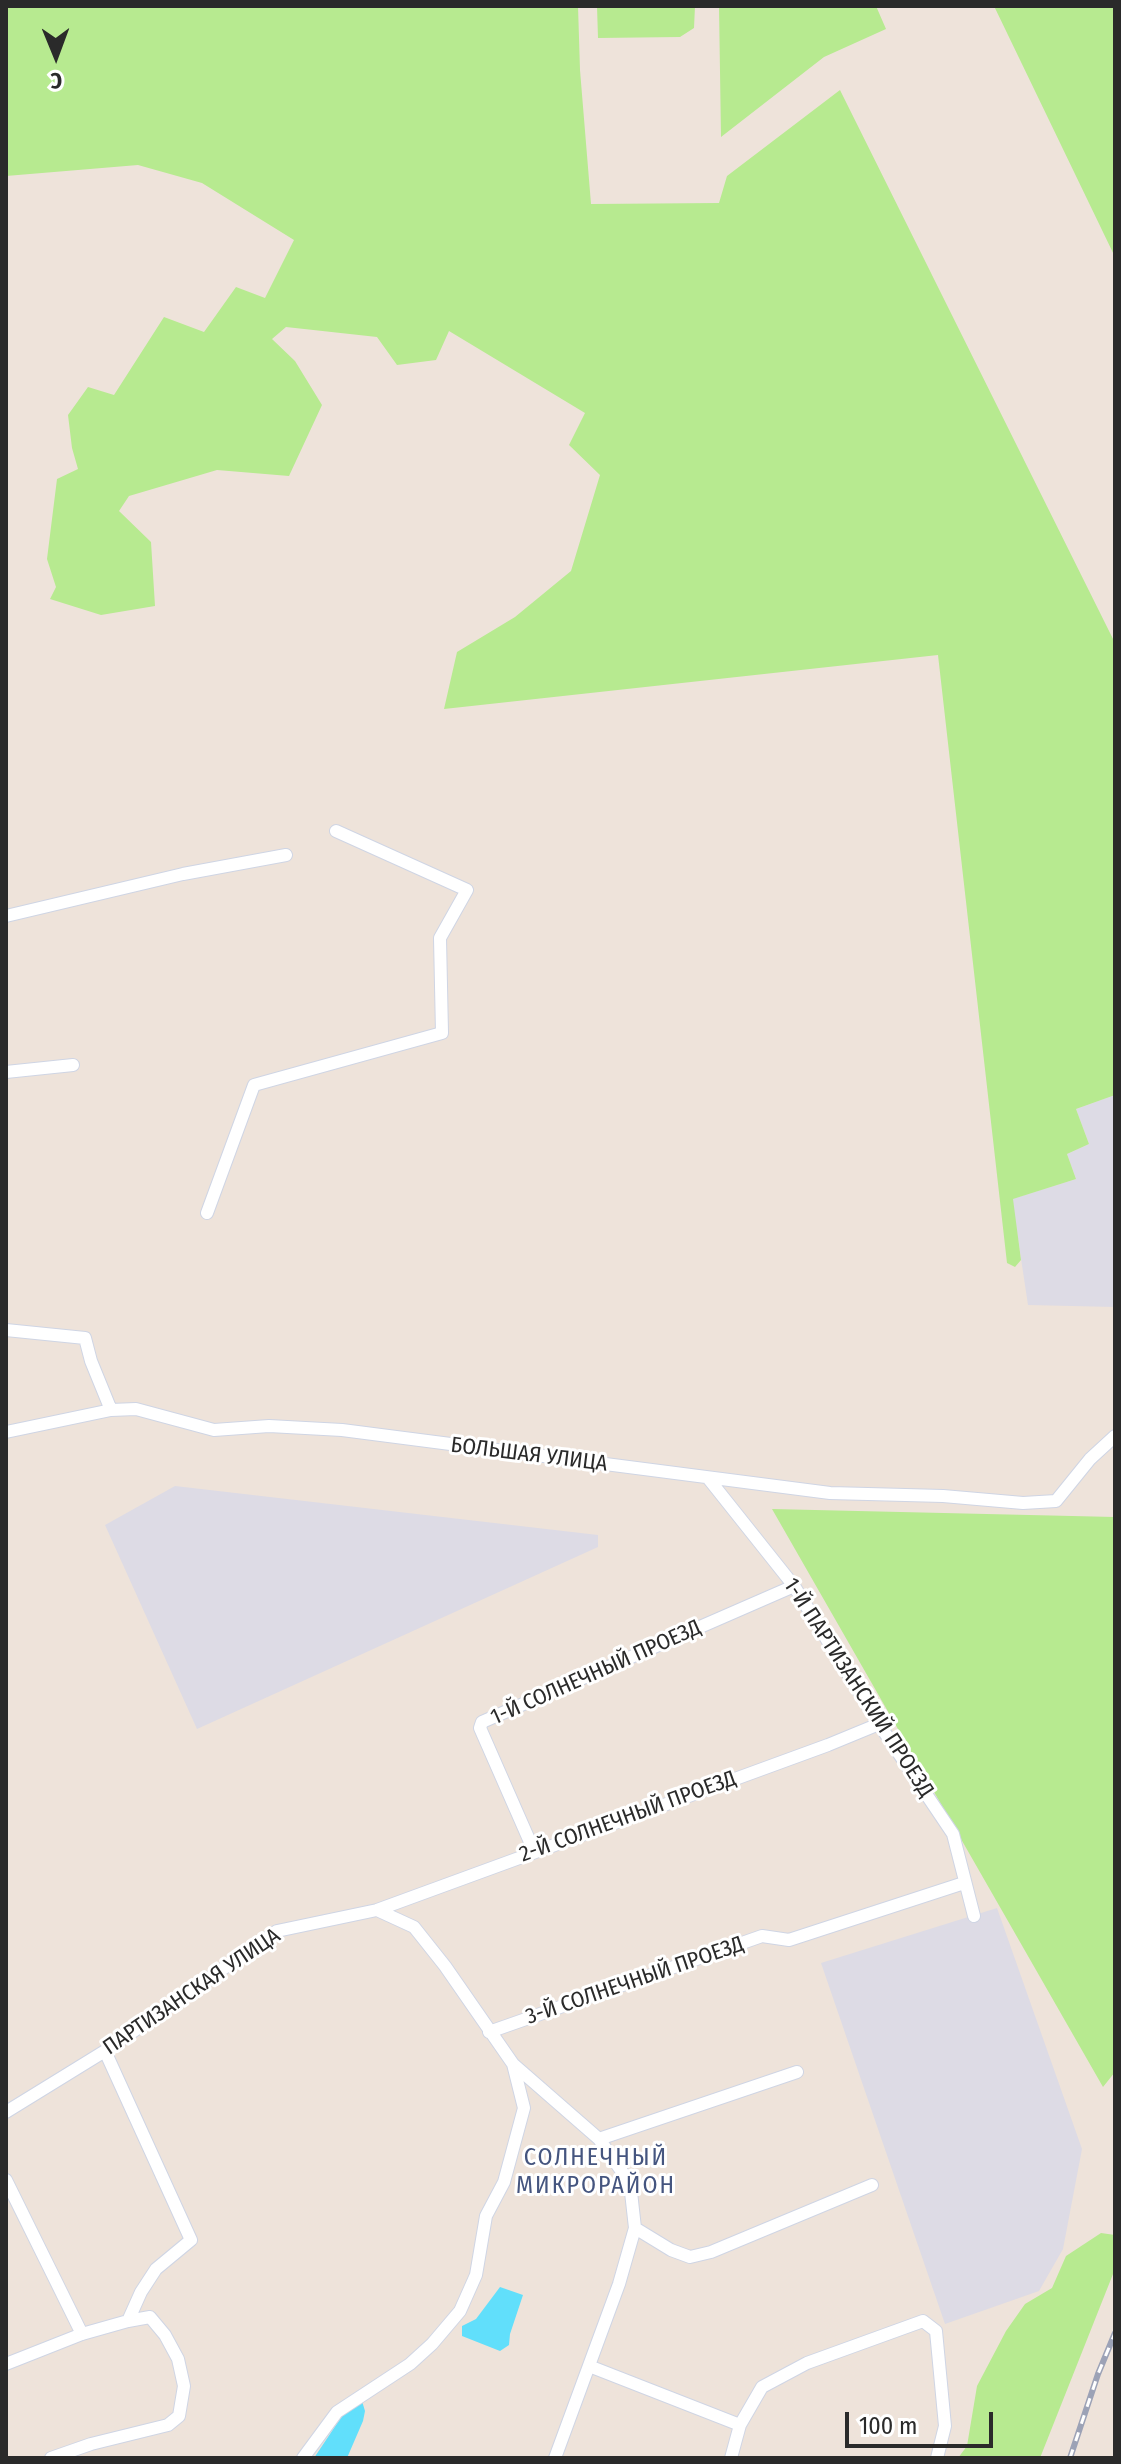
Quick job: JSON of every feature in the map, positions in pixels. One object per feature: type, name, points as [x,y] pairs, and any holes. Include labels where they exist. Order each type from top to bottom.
[{"type":"street","points":[[207,1213],[254,1085],[442,1033],[440,938],[467,890],[336,831]]},
{"type":"street","points":[[6,916],[183,874],[286,855]]},
{"type":"street","points":[[6,1072],[73,1065]]},
{"type":"street","points":[[6,1330],[85,1338],[111,1410]]},
{"type":"street","name":"БОЛЬШАЯ УЛИЦА","points":[[6,1432],[111,1410],[136,1409],[214,1430],[269,1426],[342,1430],[830,1493],[943,1496],[1023,1503],[1056,1501],[1090,1459],[1115,1436]]},
{"type":"street","name":"1-Й ПАРТИЗАНСКИЙ ПРОЕЗД","points":[[708,1478],[794,1586],[879,1724],[953,1834],[974,1916]]},
{"type":"street","name":"1-Й СОЛНЕЧНЫЙ ПРОЕЗД","points":[[534,1851],[480,1728],[482,1722],[794,1586]]},
{"type":"street","name":"2-Й СОЛНЕЧНЫЙ ПРОЕЗД","points":[[377,1910],[879,1724]]},
{"type":"street","name":"3-Й СОЛНЕЧНЫЙ ПРОЕЗД","points":[[489,2032],[762,1936],[789,1940],[964,1883]]},
{"type":"street","points":[[377,1910],[414,1927],[513,2064],[599,2139],[630,2183],[635,2228],[619,2284],[555,2458]]},
{"type":"street","name":"ПАРТИЗАНСКАЯ УЛИЦА","points":[[6,2112],[105,2051],[277,1931],[377,1910]]},
{"type":"street","points":[[105,2051],[191,2240],[156,2269],[128,2321]]},
{"type":"street","points":[[303,2458],[337,2412],[410,2364],[460,2311],[476,2275],[486,2216],[504,2182],[524,2108],[513,2064]]},
{"type":"street","points":[[599,2139],[797,2072]]},
{"type":"street","points":[[6,2180],[82,2334]]},
{"type":"street","points":[[635,2228],[671,2250],[690,2257],[711,2252],[872,2185]]},
{"type":"street","points":[[6,2364],[82,2334],[150,2317],[165,2335],[178,2359],[184,2386],[179,2416],[168,2425],[91,2444],[51,2458]]},
{"type":"street","points":[[731,2458],[740,2425],[762,2387],[807,2363],[923,2321],[936,2331],[945,2426],[937,2458]]},
{"type":"street","points":[[589,2366],[740,2425]]},
{"type":"shaded area","points":[[1115,1095],[1115,1307],[1028,1305],[1012,1199],[1076,1179],[1067,1154],[1089,1144],[1076,1109]]},
{"type":"shaded area","points":[[175,1486],[598,1535],[598,1547],[197,1729],[105,1525]]},
{"type":"shaded area","points":[[997,1908],[1082,2149],[1063,2249],[1039,2291],[945,2324],[821,1963]]},
{"type":"green space","points":[[6,6],[578,6],[591,204],[719,203],[727,176],[840,90],[1115,643],[1115,1095],[1076,1109],[1089,1144],[1067,1154],[1076,1179],[1013,1199],[1021,1260],[1015,1267],[1007,1263],[938,655],[444,709],[457,652],[515,617],[571,571],[600,475],[569,445],[585,413],[449,331],[436,360],[397,365],[377,337],[286,327],[272,339],[295,361],[322,405],[289,476],[217,470],[129,496],[119,511],[151,542],[155,606],[101,615],[50,599],[56,587],[47,559],[57,479],[78,469],[68,415],[88,387],[114,395],[164,317],[204,332],[236,287],[265,298],[294,240],[202,183],[138,165],[6,176]]},
{"type":"green space","points":[[597,6],[695,6],[694,28],[680,37],[598,38]]},
{"type":"green space","points":[[719,6],[876,6],[886,29],[824,57],[721,137]]},
{"type":"green space","points":[[994,6],[1115,6],[1115,257]]},
{"type":"green space","points":[[772,1509],[1115,1517],[1115,2072],[1103,2087]]},
{"type":"green space","points":[[1101,2233],[1115,2235],[1115,2269],[1040,2458],[958,2458],[967,2446],[977,2386],[1006,2331],[1025,2304],[1052,2288],[1066,2256]]},
{"type":"water","points":[[500,2287],[523,2295],[509,2345],[500,2351],[462,2336],[462,2326],[476,2319]]},
{"type":"water","points":[[362,2401],[365,2411],[363,2421],[347,2458],[314,2458],[348,2407]]},
{"type":"railway","points":[[1070,2458],[1115,2333]]},
{"type":"district","name":"СОЛНЕЧНЫЙ МИКРОРАЙОН","points":[[596,2172]]}]
